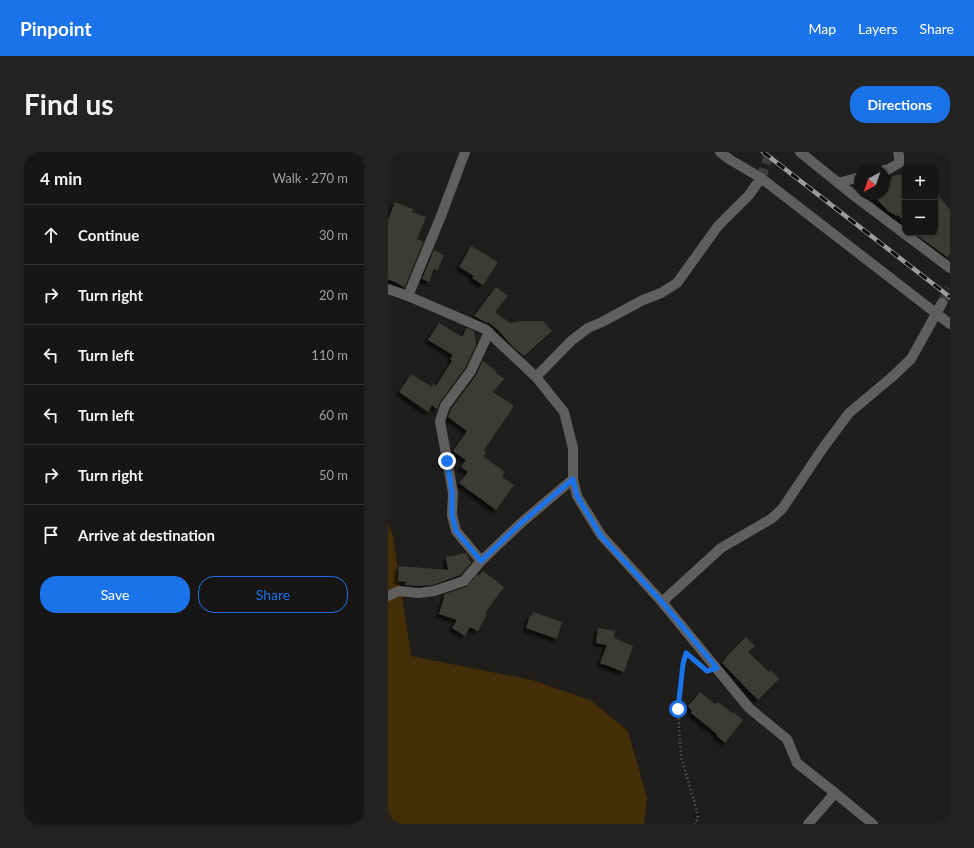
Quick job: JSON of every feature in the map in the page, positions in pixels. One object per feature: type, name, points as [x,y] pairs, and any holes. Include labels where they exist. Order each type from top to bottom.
[{"type":"street","points":[[408,296],[441,216],[465,152]]},
{"type":"street","points":[[720,152],[761,178],[950,324]]},
{"type":"street","points":[[800,152],[838,183],[950,268]]},
{"type":"street","points":[[890,167],[899,162],[898,152]]},
{"type":"street","points":[[536,377],[571,341],[588,328],[643,300],[661,293],[677,283],[718,226],[748,195],[761,178]]},
{"type":"street","points":[[838,183],[854,179]]},
{"type":"street","points":[[388,289],[485,329],[536,377],[564,412],[573,448],[573,479],[577,496],[601,536],[662,602],[749,708],[787,739],[796,763],[835,792],[873,824]]},
{"type":"street","points":[[662,602],[721,548],[772,518],[782,509],[823,448],[849,413],[911,359],[942,303]]},
{"type":"street","points":[[481,561],[456,531],[452,515],[452,492],[440,421],[445,406],[471,371],[489,332]]},
{"type":"street","points":[[388,596],[399,591],[419,593],[434,591],[464,581],[481,561],[521,523],[573,479]]},
{"type":"street","points":[[808,824],[835,792]]},
{"type":"path","points":[[691,658],[686,653],[683,664],[678,709],[681,757],[698,818],[695,824]]},
{"type":"shaded area","points":[[388,523],[393,536],[411,656],[532,680],[590,700],[628,731],[647,798],[644,824],[388,824]]},
{"type":"building","points":[[902,174],[902,219],[898,215],[896,216],[889,212],[878,200],[890,200],[890,179],[892,179],[892,176]]},
{"type":"building","points":[[938,195],[950,210],[950,254],[947,257],[918,236],[938,236]]},
{"type":"building","points":[[395,202],[413,209],[412,212],[426,217],[417,239],[423,242],[405,287],[388,279],[388,220]]},
{"type":"building","points":[[471,246],[498,262],[483,285],[472,278],[474,276],[459,267]]},
{"type":"building","points":[[434,250],[444,255],[437,271],[434,269],[429,282],[422,279]]},
{"type":"building","points":[[496,287],[508,296],[495,312],[510,323],[523,321],[543,321],[552,331],[524,356],[488,322],[487,323],[474,316]]},
{"type":"building","points":[[439,323],[462,337],[467,328],[474,331],[476,345],[465,368],[440,402],[437,409],[432,405],[428,412],[399,392],[411,374],[432,387],[433,384],[436,386],[452,361],[450,359],[453,355],[428,340]]},
{"type":"building","points":[[483,361],[504,379],[493,392],[514,406],[484,450],[486,453],[483,456],[505,472],[502,477],[514,485],[496,510],[459,483],[468,472],[461,467],[466,460],[453,451],[467,431],[448,417],[451,409],[476,375]]},
{"type":"building","points":[[466,553],[471,563],[460,575],[433,585],[405,585],[406,582],[398,581],[399,566],[448,570],[446,557]]},
{"type":"building","points":[[483,571],[504,587],[485,613],[487,614],[478,631],[470,627],[465,636],[452,628],[457,620],[439,614],[445,594],[466,587],[478,574],[479,576]]},
{"type":"building","points":[[533,612],[562,622],[557,639],[526,628],[530,615],[532,616]]},
{"type":"building","points":[[598,628],[615,631],[614,638],[633,646],[624,672],[600,663],[607,645],[596,643]]},
{"type":"building","points":[[746,637],[755,646],[748,652],[769,672],[771,670],[779,679],[758,700],[722,663]]},
{"type":"building","points":[[700,692],[715,704],[718,702],[743,720],[725,743],[716,735],[717,734],[691,713],[692,711],[688,706]]},
{"type":"tunnel","points":[[761,178],[770,152]]},
{"type":"tunnel","points":[[942,303],[950,289]]},
{"type":"railway","points":[[763,152],[950,297]]},
{"type":"route","points":[[447,461],[452,492],[452,515],[456,531],[481,561],[521,523],[573,479],[577,496],[601,536],[662,602],[717,668],[707,671],[686,653],[683,664],[678,709]]}]
